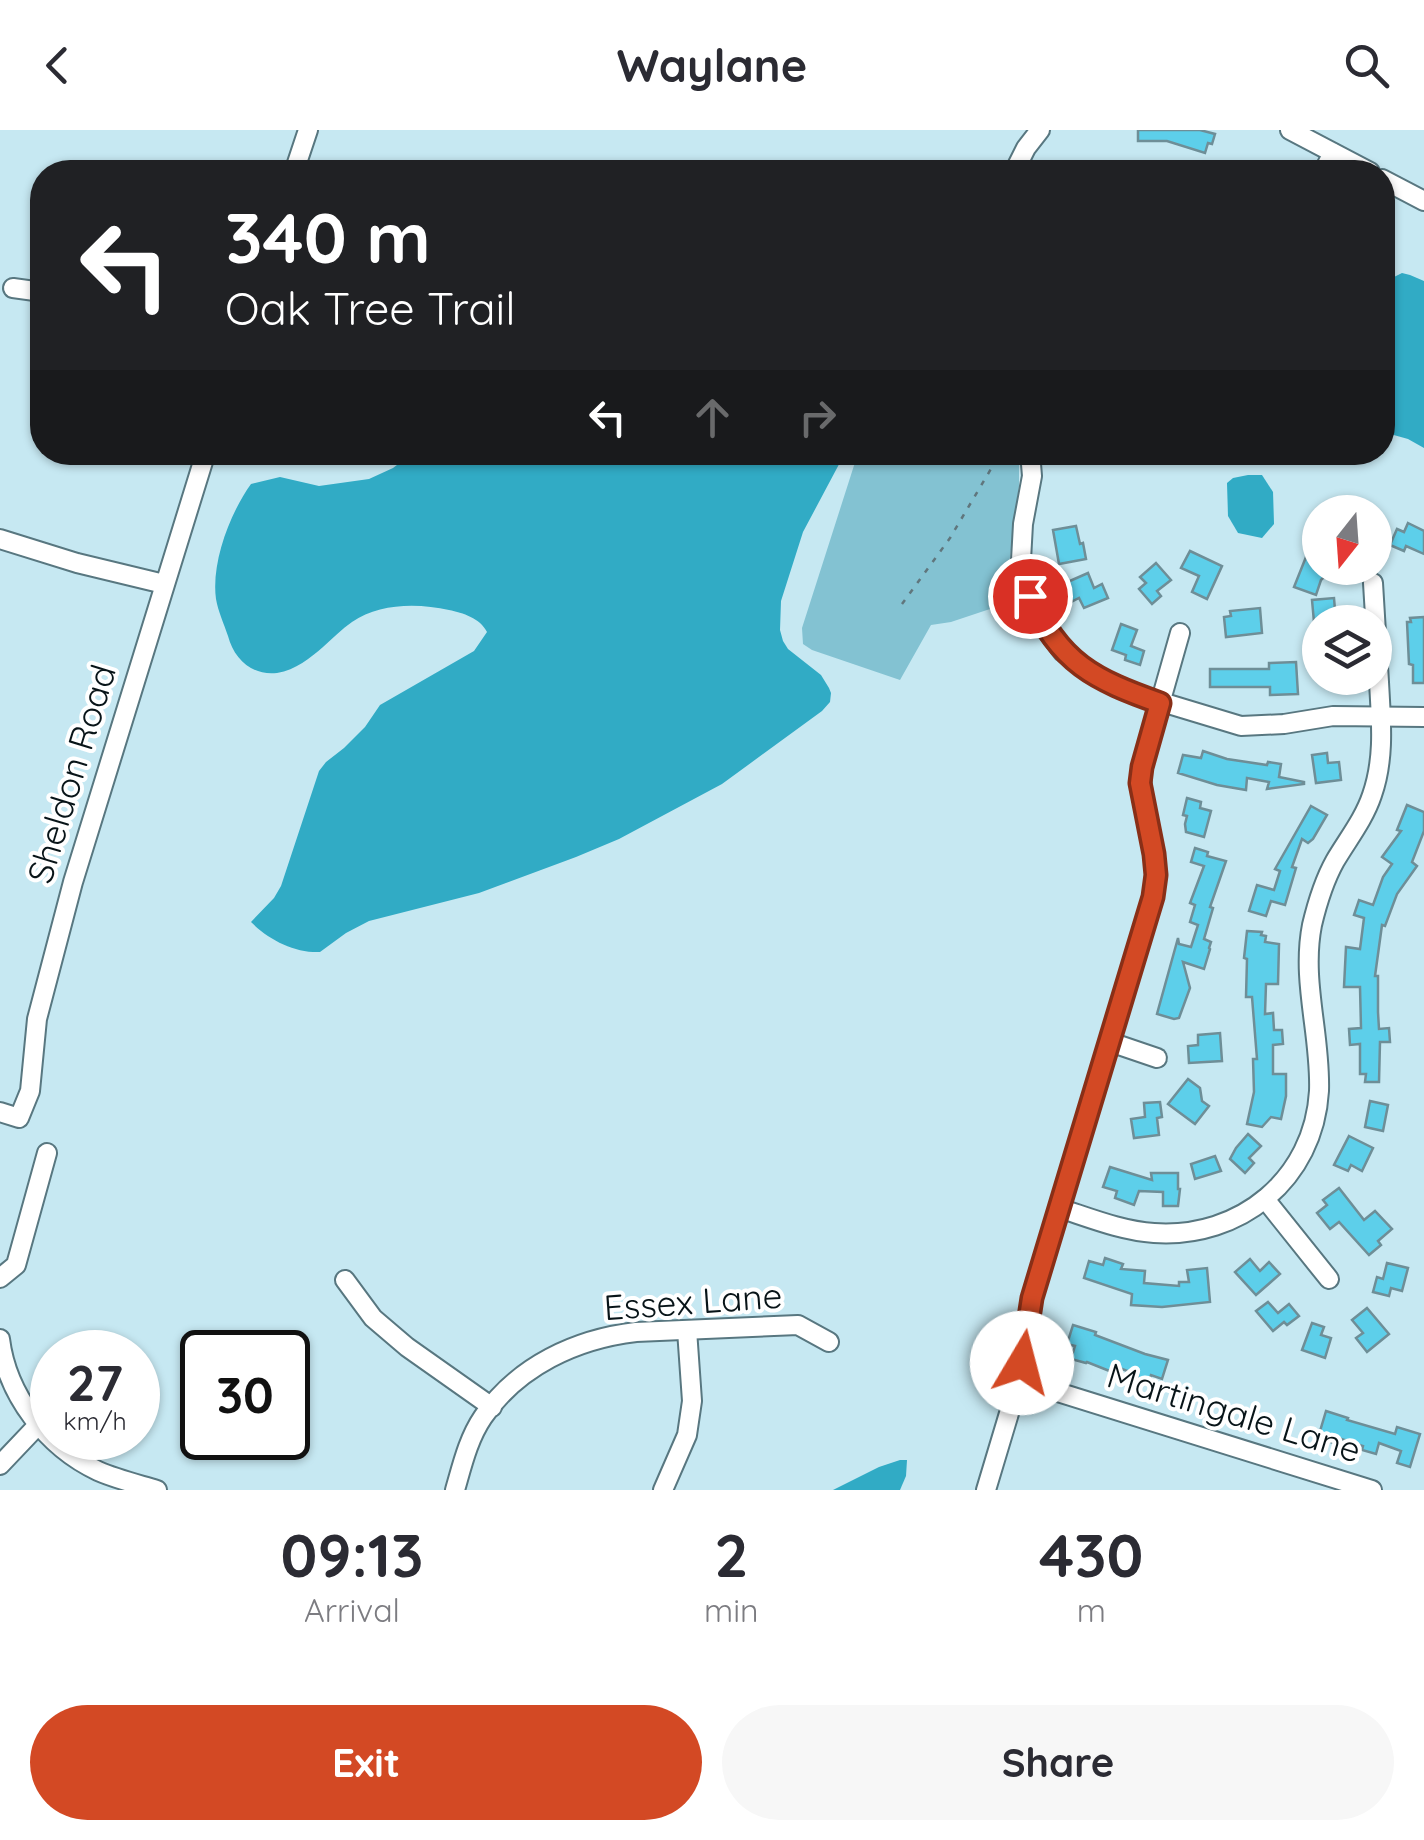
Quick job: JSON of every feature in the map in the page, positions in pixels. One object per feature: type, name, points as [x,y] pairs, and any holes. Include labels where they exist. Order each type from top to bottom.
[{"type":"street","points":[[298,160],[308,130]]},
{"type":"street","points":[[1020,160],[1040,130]]},
{"type":"street","points":[[1290,130],[1347,160]]},
{"type":"street","points":[[1330,160],[1334,153]]},
{"type":"street","points":[[1395,186],[1424,201]]},
{"type":"street","points":[[13,288],[30,290]]},
{"type":"street","name":"Sheldon Road","points":[[0,1112],[19,1118],[30,1091],[37,1019],[73,882],[202,465]]},
{"type":"street","points":[[1031,465],[1021,560],[1030,596],[1042,623],[1063,652],[1087,670],[1117,687],[1160,703],[1242,726],[1272,726],[1333,716],[1424,717]]},
{"type":"street","points":[[0,539],[76,563],[164,584]]},
{"type":"street","points":[[1059,1208],[1151,1233],[1203,1230],[1252,1210],[1277,1189],[1299,1159],[1317,1110],[1318,1071],[1308,950],[1333,865],[1371,799],[1381,758],[1373,585]]},
{"type":"street","points":[[986,1490],[1019,1380],[1032,1298],[1153,897],[1154,854],[1140,783],[1180,632]]},
{"type":"street","points":[[1110,1042],[1157,1058]]},
{"type":"street","points":[[0,1278],[16,1265],[46,1153]]},
{"type":"street","points":[[1265,1199],[1329,1279]]},
{"type":"street","points":[[345,1280],[373,1318],[492,1407]]},
{"type":"street","name":"Essex Lane","points":[[454,1490],[471,1440],[492,1407],[545,1360],[574,1346],[610,1336],[798,1325],[829,1342]]},
{"type":"street","points":[[662,1490],[687,1435],[692,1401],[687,1330]]},
{"type":"street","points":[[0,1339],[9,1376],[30,1413]]},
{"type":"street","name":"Martingale Lane","points":[[1019,1380],[1372,1490]]},
{"type":"street","points":[[0,1465],[30,1433]]},
{"type":"street","points":[[79,1460],[98,1471],[156,1490]]},
{"type":"path","points":[[902,604],[950,538],[992,465]]},
{"type":"shaded area","points":[[1402,273],[1424,281],[1424,448],[1395,435],[1395,276]]},
{"type":"shaded area","points":[[839,465],[803,532],[781,601],[783,641],[821,675],[831,693],[830,702],[722,784],[619,839],[479,893],[369,921],[320,952],[292,948],[274,940],[251,922],[281,886],[319,771],[365,727],[380,705],[474,651],[487,632],[476,620],[454,611],[425,606],[386,608],[352,622],[296,666],[277,673],[260,672],[245,664],[235,652],[220,613],[215,585],[219,554],[229,524],[251,484],[280,477],[319,486],[369,479],[393,468]]},
{"type":"shaded area","points":[[854,465],[1019,465],[1009,565],[1017,600],[931,625],[900,680],[812,650],[803,644],[802,628]]},
{"type":"shaded area","points":[[1248,475],[1262,475],[1273,492],[1274,524],[1262,538],[1238,533],[1228,516],[1227,483]]},
{"type":"shaded area","points":[[907,1460],[900,1490],[833,1490],[879,1467]]},
{"type":"building","points":[[1138,130],[1200,130],[1215,134],[1205,153],[1167,141],[1138,141]]},
{"type":"building","points":[[1408,523],[1424,531],[1424,554],[1406,546],[1404,551],[1392,546],[1397,529],[1404,532]]},
{"type":"building","points":[[1076,526],[1086,559],[1059,564],[1053,530]]},
{"type":"building","points":[[1190,551],[1222,566],[1207,599],[1192,592],[1199,576],[1181,568]]},
{"type":"building","points":[[1156,563],[1171,580],[1157,591],[1161,596],[1152,604],[1139,589],[1146,583],[1140,577]]},
{"type":"building","points":[[1302,567],[1302,585],[1319,585],[1316,595],[1294,587]]},
{"type":"building","points":[[1088,573],[1094,588],[1102,584],[1108,598],[1084,608],[1079,598],[1071,602],[1063,584]]},
{"type":"building","points":[[1334,598],[1335,605],[1312,605],[1312,600]]},
{"type":"building","points":[[1260,608],[1262,633],[1226,637],[1224,617],[1231,616],[1230,611]]},
{"type":"building","points":[[1424,617],[1424,683],[1413,683],[1407,622]]},
{"type":"building","points":[[1121,624],[1137,630],[1131,646],[1144,651],[1140,665],[1112,650]]},
{"type":"building","points":[[1296,662],[1298,694],[1270,695],[1270,687],[1210,687],[1210,669],[1269,669],[1269,663]]},
{"type":"building","points":[[1203,751],[1227,759],[1281,764],[1279,777],[1304,784],[1267,789],[1269,782],[1247,778],[1246,790],[1178,773],[1183,755],[1201,758]]},
{"type":"building","points":[[1327,753],[1328,763],[1339,762],[1341,780],[1316,783],[1312,755]]},
{"type":"building","points":[[1187,798],[1201,802],[1200,808],[1211,811],[1204,837],[1186,832],[1187,816],[1183,815]]},
{"type":"building","points":[[1407,805],[1424,812],[1424,831],[1412,862],[1417,866],[1397,894],[1385,926],[1382,925],[1375,976],[1379,1029],[1389,1028],[1390,1042],[1380,1042],[1379,1082],[1365,1082],[1366,1074],[1360,1074],[1360,1044],[1350,1045],[1349,1029],[1361,1028],[1360,987],[1344,987],[1346,947],[1360,949],[1364,918],[1354,915],[1359,900],[1373,905],[1392,864],[1382,857],[1401,831],[1397,830]]},
{"type":"building","points":[[1311,806],[1327,815],[1313,839],[1308,843],[1302,839],[1285,905],[1271,901],[1266,916],[1249,911],[1257,885],[1274,890],[1280,871],[1275,869]]},
{"type":"building","points":[[1195,848],[1226,861],[1210,907],[1213,908],[1204,939],[1211,942],[1204,969],[1183,962],[1190,988],[1179,1018],[1174,1019],[1157,1014],[1178,938],[1179,944],[1191,947],[1198,925],[1190,922],[1195,905],[1190,903],[1204,866],[1191,862]]},
{"type":"building","points":[[1247,931],[1262,932],[1265,942],[1279,944],[1278,984],[1266,984],[1265,1014],[1273,1013],[1274,1030],[1282,1030],[1283,1044],[1273,1045],[1273,1074],[1286,1074],[1286,1096],[1281,1119],[1271,1117],[1262,1127],[1247,1124],[1254,1092],[1253,1059],[1257,1059],[1252,997],[1246,997]]},
{"type":"building","points":[[1220,1033],[1222,1061],[1189,1063],[1188,1046],[1198,1045],[1198,1035]]},
{"type":"building","points":[[1188,1079],[1200,1088],[1202,1101],[1209,1106],[1195,1124],[1168,1104]]},
{"type":"building","points":[[1370,1101],[1388,1105],[1383,1131],[1365,1127]]},
{"type":"building","points":[[1160,1102],[1159,1135],[1134,1138],[1131,1119],[1145,1117],[1144,1103]]},
{"type":"building","points":[[1248,1134],[1261,1146],[1249,1158],[1254,1163],[1245,1173],[1230,1159]]},
{"type":"building","points":[[1349,1136],[1373,1148],[1362,1171],[1351,1165],[1348,1171],[1334,1165]]},
{"type":"building","points":[[1215,1156],[1221,1171],[1195,1179],[1191,1164]]},
{"type":"building","points":[[1110,1167],[1152,1180],[1151,1173],[1178,1173],[1178,1206],[1163,1206],[1163,1192],[1139,1191],[1134,1205],[1115,1198],[1117,1191],[1103,1187]]},
{"type":"building","points":[[1339,1188],[1364,1220],[1375,1211],[1392,1229],[1369,1255],[1339,1222],[1330,1229],[1317,1213],[1327,1205],[1323,1200]]},
{"type":"building","points":[[1105,1258],[1123,1264],[1121,1269],[1145,1271],[1144,1283],[1179,1286],[1179,1282],[1189,1282],[1187,1270],[1207,1268],[1210,1302],[1162,1307],[1131,1305],[1132,1294],[1084,1278],[1089,1261],[1103,1265]]},
{"type":"building","points":[[1250,1259],[1260,1271],[1269,1262],[1280,1274],[1256,1295],[1235,1272]]},
{"type":"building","points":[[1387,1263],[1408,1268],[1402,1291],[1391,1288],[1389,1296],[1373,1292],[1377,1277],[1383,1279]]},
{"type":"building","points":[[1268,1302],[1278,1313],[1289,1304],[1299,1316],[1273,1331],[1256,1311]]},
{"type":"building","points":[[1367,1308],[1389,1334],[1367,1352],[1356,1338],[1363,1333],[1352,1320]]},
{"type":"building","points":[[1312,1323],[1324,1327],[1321,1335],[1331,1338],[1325,1358],[1302,1350]]},
{"type":"building","points":[[1073,1325],[1168,1360],[1162,1379],[1151,1375],[1148,1383],[1114,1366],[1112,1372],[1071,1359],[1075,1346],[1067,1344]]},
{"type":"building","points":[[1326,1411],[1395,1434],[1397,1427],[1420,1434],[1410,1467],[1397,1463],[1401,1451],[1379,1443],[1376,1454],[1341,1439],[1340,1445],[1318,1438]]},
{"type":"route","points":[[1022,1363],[1032,1298],[1153,897],[1154,854],[1140,783],[1160,703],[1117,687],[1063,652],[1042,623],[1030,596]]}]
